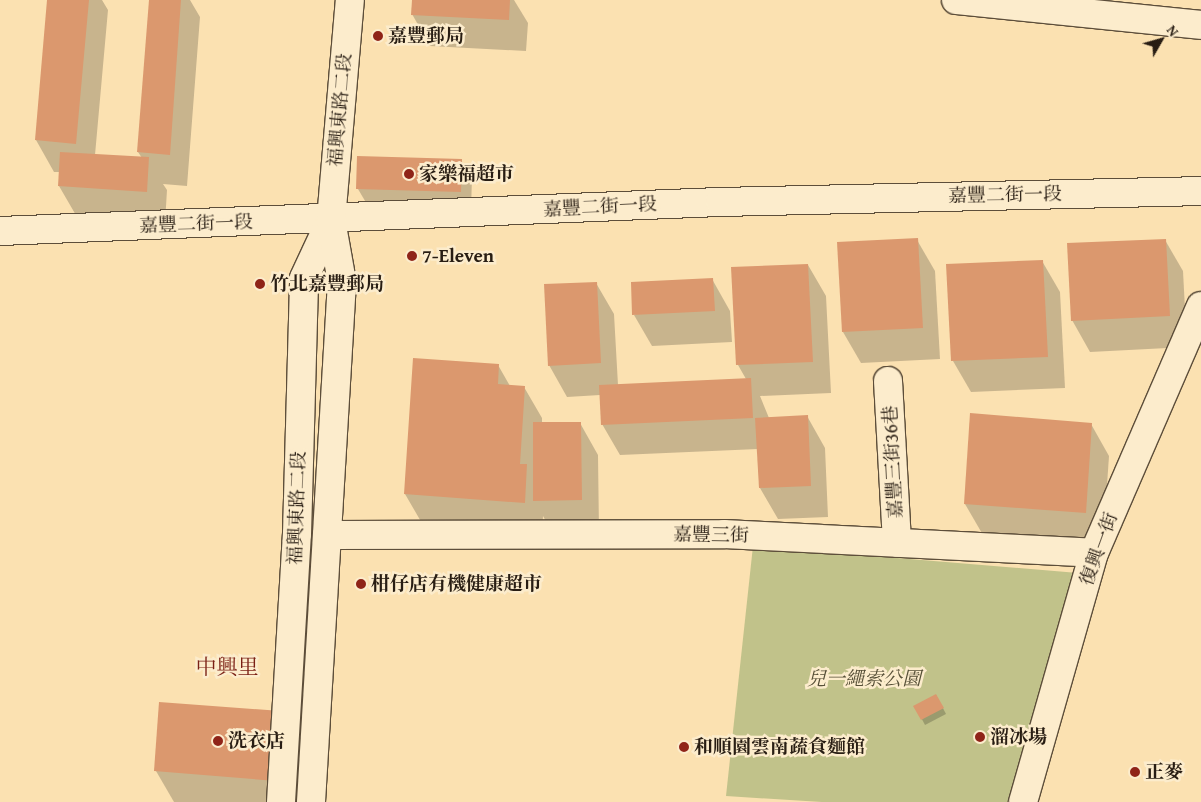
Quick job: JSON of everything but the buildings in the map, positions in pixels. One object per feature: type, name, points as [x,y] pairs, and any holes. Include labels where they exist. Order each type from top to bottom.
[{"type":"street","name":"福興東路二段","points":[[311,802],[342,282],[331,220],[350,0]]},
{"type":"street","points":[[956,0],[1201,25]]},
{"type":"street","name":"嘉豐二街一段","points":[[0,231],[331,220],[720,202],[1201,191]]},
{"type":"street","name":"福興東路二段","points":[[281,802],[297,534],[304,278],[331,220]]},
{"type":"street","name":"復興一街","points":[[1023,802],[1094,553],[1201,306]]},
{"type":"street","name":"嘉豐三街36巷","points":[[888,381],[897,542]]},
{"type":"street","name":"嘉豐三街","points":[[327,535],[724,534],[1094,553]]},
{"type":"green space","name":"兒一繩索公園","points":[[753,546],[1078,573],[1019,802],[822,802],[726,796]]},
{"type":"place","name":"嘉豐郵局","points":[[378,36]]},
{"type":"place","name":"家樂福超市","points":[[409,174]]},
{"type":"place","name":"7-Eleven","points":[[412,256]]},
{"type":"place","name":"竹北嘉豐郵局","points":[[260,284]]},
{"type":"place","name":"柑仔店有機健康超市","points":[[361,584]]},
{"type":"place","name":"溜冰場","points":[[980,737]]},
{"type":"place","name":"洗衣店","points":[[218,741]]},
{"type":"place","name":"和順園雲南蔬食麵館","points":[[684,747]]},
{"type":"place","name":"正麥","points":[[1135,772]]},
{"type":"district","name":"中興里","points":[[227,667]]}]
